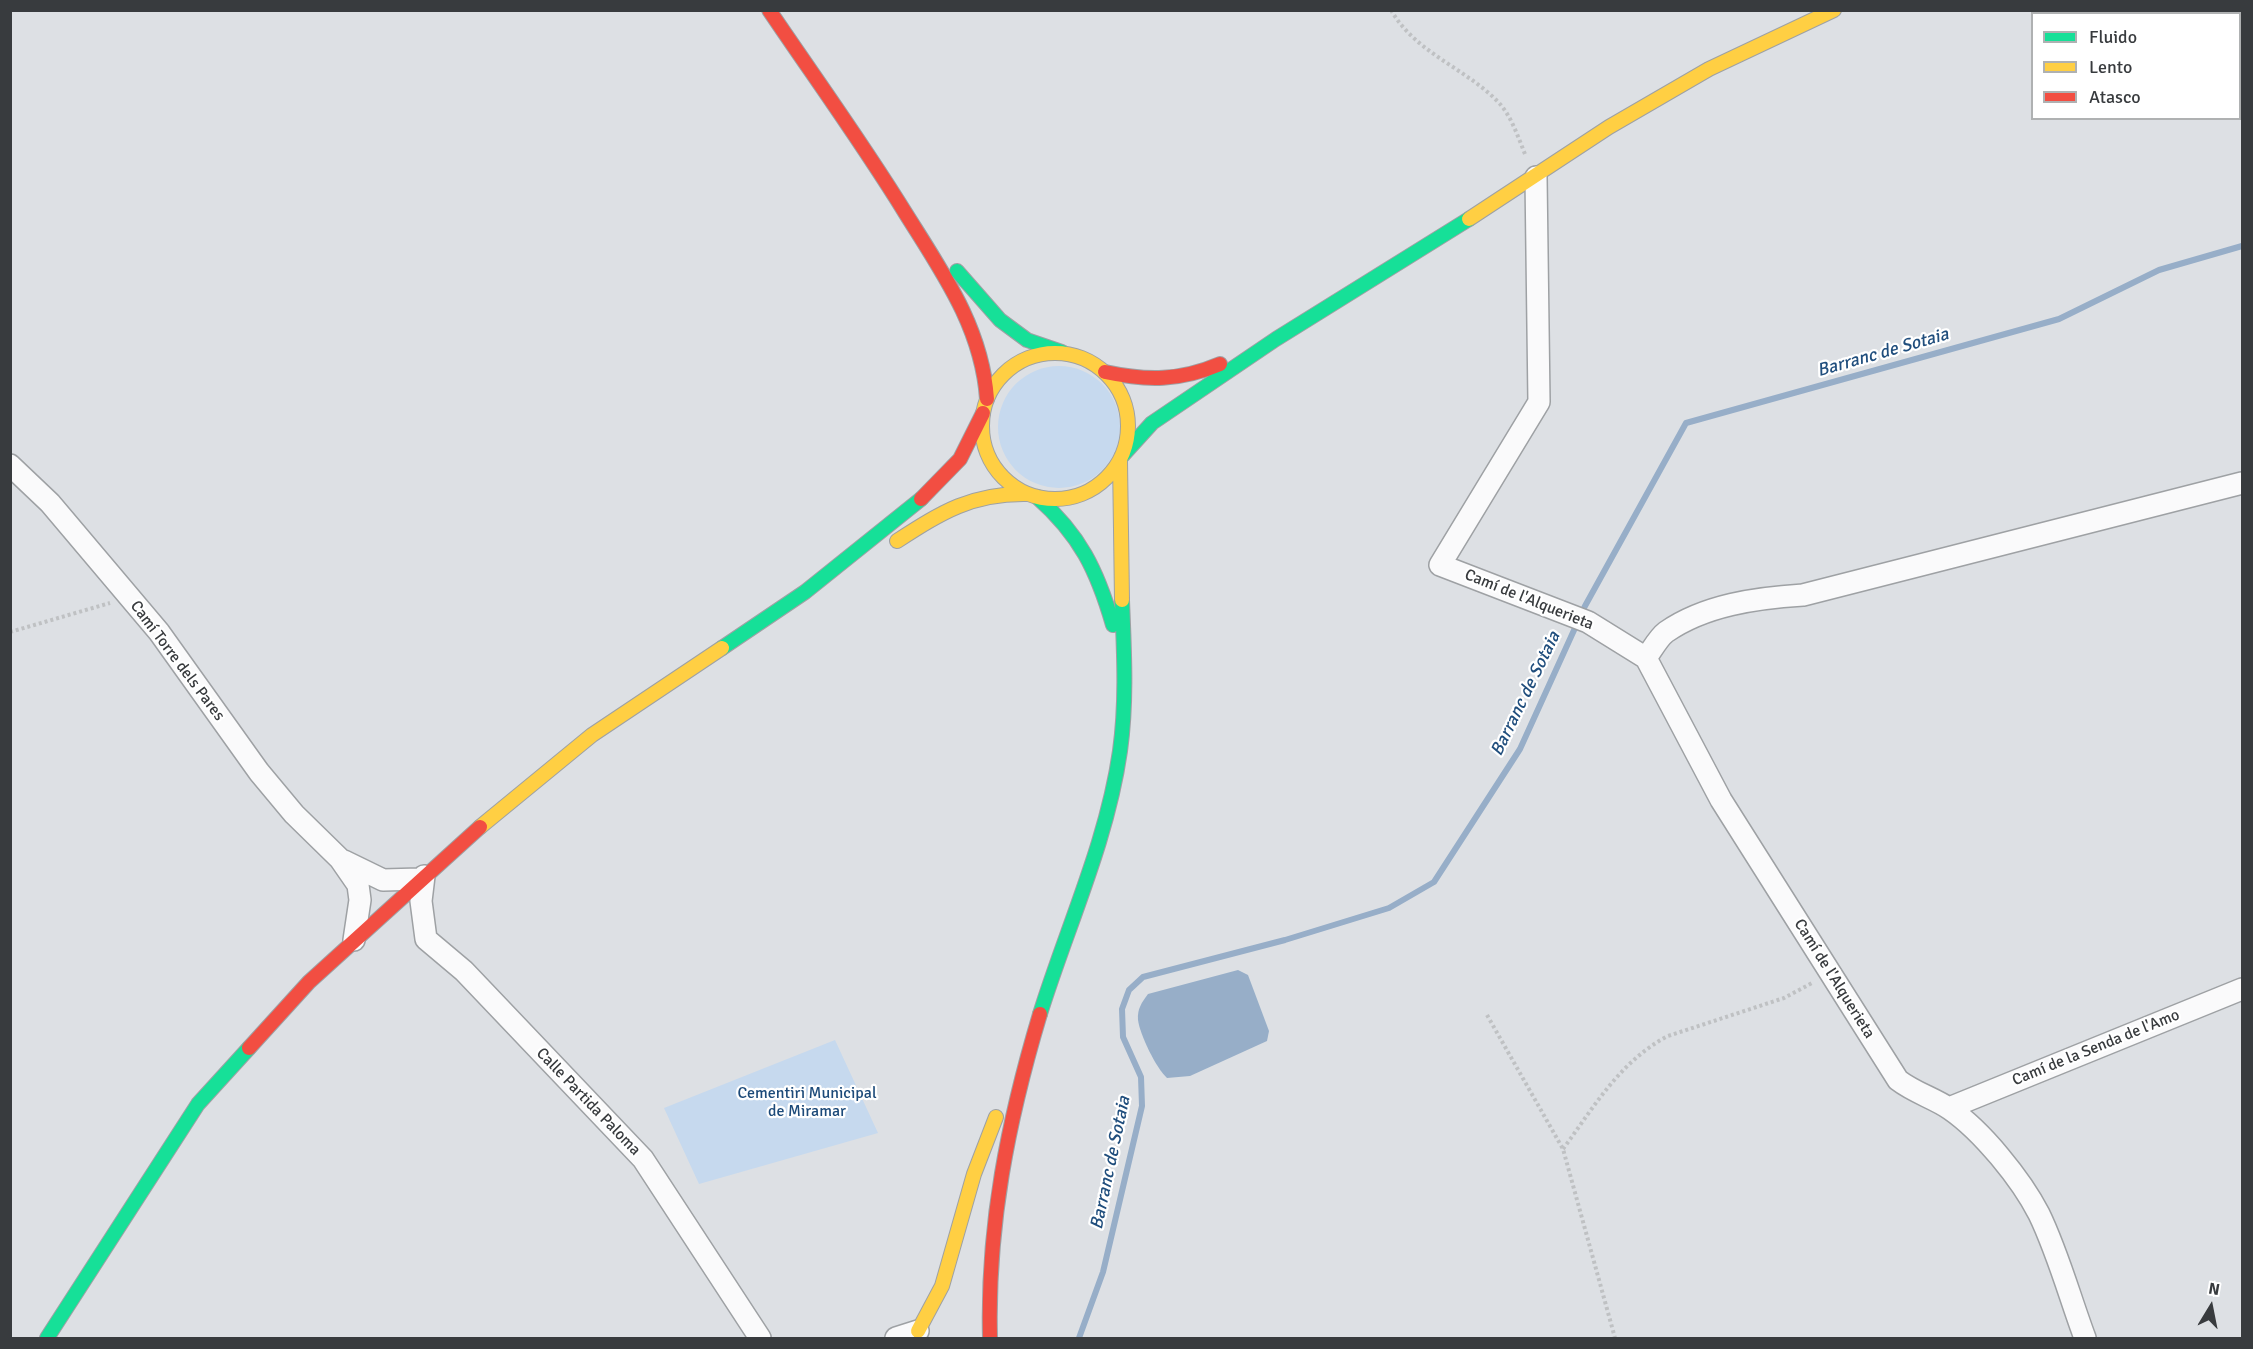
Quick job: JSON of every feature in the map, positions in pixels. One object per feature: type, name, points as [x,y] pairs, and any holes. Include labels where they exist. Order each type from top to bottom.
[{"type":"main road","points":[[769,10],[888,183],[956,294],[975,337],[985,370],[987,399]]},
{"type":"main road","points":[[805,592],[879,553],[960,502],[1004,493],[1049,500],[1078,496],[1103,483],[1152,423],[1276,339],[1536,177],[1609,127],[1709,69],[1834,10]]},
{"type":"main road","points":[[888,183],[972,291],[1000,320],[1027,340],[1068,355]]},
{"type":"main road","points":[[1127,675],[1106,600],[1090,559],[1065,520],[1003,478],[985,450],[981,423],[987,399],[994,385],[1018,363],[1042,354],[1080,357],[1105,372],[1144,381],[1194,376],[1276,339]]},
{"type":"main road","points":[[990,1338],[987,1300],[991,1222],[1002,1155],[1027,1062],[1096,851],[1115,777],[1124,728],[1127,675],[1121,583],[1121,459],[1129,430],[1123,398],[1105,372]]},
{"type":"main road","points":[[47,1338],[198,1104],[309,982],[466,838],[592,735],[805,592],[919,501],[960,459],[984,413]]},
{"type":"main road","points":[[917,1335],[942,1286],[984,1146],[1007,1092],[1027,1062]]},
{"type":"street","name":"Camí de l'Alquerieta","points":[[1536,177],[1539,402],[1440,564],[1588,622],[1646,658],[1721,800],[1898,1080],[1923,1097],[1949,1108],[1995,1153],[2039,1214],[2085,1338]]},
{"type":"street","name":"Camí Torre dels Pares","points":[[10,465],[50,503],[159,632],[259,772],[294,814],[340,859],[358,885],[360,900],[354,940]]},
{"type":"street","points":[[1646,658],[1664,633],[1695,617],[1755,598],[1803,595],[2242,483]]},
{"type":"street","name":"Camí Torre dels Pares","points":[[340,859],[383,880],[422,878]]},
{"type":"street","name":"Calle Partida Paloma","points":[[422,878],[422,911],[426,939],[464,971],[643,1159],[760,1338]]},
{"type":"street","name":"Camí de la Senda de l'Amo","points":[[1949,1108],[2242,989]]},
{"type":"street","points":[[896,1338],[917,1335]]},
{"type":"path","points":[[1391,10],[1399,24],[1432,53],[1499,104],[1512,122],[1536,177]]},
{"type":"path","points":[[10,632],[129,597]]},
{"type":"path","points":[[1563,1149],[1625,1066],[1652,1044],[1668,1036],[1784,998],[1830,973]]},
{"type":"path","points":[[1487,1015],[1563,1149],[1615,1338]]},
{"type":"green space","points":[[1059,366],[1082,371],[1093,376],[1102,384],[1110,393],[1115,404],[1120,427],[1115,450],[1110,461],[1102,470],[1093,478],[1082,483],[1059,488],[1036,483],[1025,478],[1016,470],[1008,461],[1003,450],[998,427],[1003,404],[1008,393],[1016,384],[1025,376],[1036,371]]},
{"type":"green space","name":"Cementiri Municipal de Miramar","points":[[835,1040],[878,1133],[699,1184],[664,1108]]},
{"type":"shaded area","points":[[1238,970],[1248,975],[1269,1031],[1267,1041],[1190,1076],[1167,1078],[1154,1059],[1139,1026],[1140,1006],[1148,994]]},
{"type":"waterway","name":"Barranc de Sotaia","points":[[1079,1338],[1103,1272],[1142,1106],[1141,1077],[1123,1037],[1122,1009],[1129,990],[1143,977],[1285,940],[1389,908],[1434,882],[1520,749],[1585,606],[1686,423],[2059,319],[2159,270],[2242,246]]},
{"type":"traffic: fast","points":[[1122,456],[1152,423],[1276,339],[1469,219]]},
{"type":"traffic: fast","points":[[957,271],[1000,320],[1027,340],[1062,352]]},
{"type":"traffic: fast","points":[[1037,497],[1065,525],[1085,555],[1100,587],[1113,625]]},
{"type":"traffic: fast","points":[[722,648],[805,592],[921,499]]},
{"type":"traffic: fast","points":[[1040,1014],[1096,851],[1114,785],[1124,713],[1122,600]]},
{"type":"traffic: fast","points":[[47,1338],[198,1104],[249,1048]]},
{"type":"traffic: slow","points":[[1469,219],[1609,127],[1709,69],[1834,10]]},
{"type":"traffic: slow","points":[[1055,353],[1083,359],[1095,365],[1106,375],[1116,386],[1122,398],[1128,426],[1122,454],[1116,466],[1106,477],[1095,487],[1083,493],[1055,499],[1027,493],[1015,487],[1004,477],[994,466],[988,454],[982,426],[988,398],[994,386],[1004,375],[1015,365],[1027,359],[1055,353]]},
{"type":"traffic: slow","points":[[1120,461],[1122,600]]},
{"type":"traffic: slow","points":[[897,541],[958,506],[990,497],[1027,494]]},
{"type":"traffic: slow","points":[[480,827],[592,735],[722,648]]},
{"type":"traffic: slow","points":[[918,1331],[942,1286],[974,1174],[996,1117]]},
{"type":"traffic: jam","points":[[769,10],[873,162],[947,280],[969,325],[977,348],[984,373],[987,399]]},
{"type":"traffic: jam","points":[[1105,372],[1135,377],[1163,378],[1191,374],[1220,364]]},
{"type":"traffic: jam","points":[[921,499],[960,459],[983,413]]},
{"type":"traffic: jam","points":[[249,1048],[309,982],[480,827]]},
{"type":"traffic: jam","points":[[990,1338],[992,1255],[1002,1174],[1018,1094],[1040,1014]]}]
